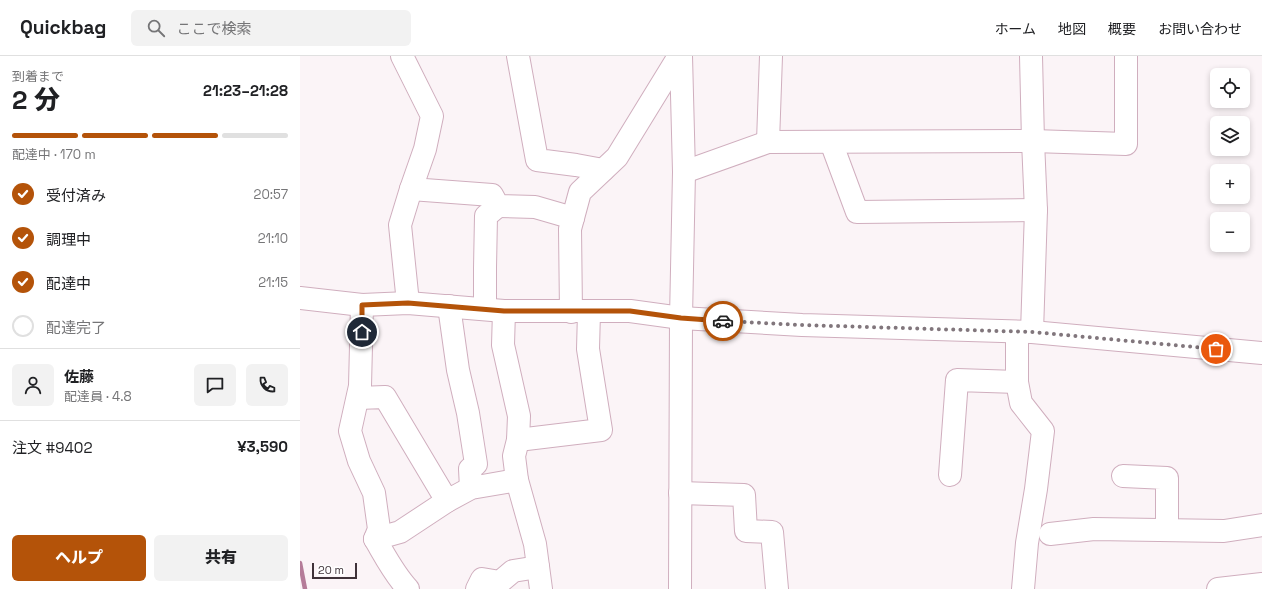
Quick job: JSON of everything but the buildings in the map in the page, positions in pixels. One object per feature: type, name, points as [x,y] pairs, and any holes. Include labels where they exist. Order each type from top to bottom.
[{"type":"street","points":[[402,56],[432,116],[425,148],[400,225],[408,303]]},
{"type":"street","points":[[518,56],[537,160],[602,170]]},
{"type":"street","points":[[518,440],[601,430],[588,349],[580,312],[570,229],[580,192],[616,157],[680,56]]},
{"type":"street","points":[[680,56],[684,172],[681,318],[680,589]]},
{"type":"street","points":[[768,142],[771,56]]},
{"type":"street","points":[[1023,589],[1027,543],[1036,489],[1043,431],[1021,403],[1017,382],[1025,332],[1036,210],[1031,56]]},
{"type":"street","points":[[684,172],[768,142],[1033,141],[1126,144],[1126,56]]},
{"type":"street","points":[[831,142],[857,212],[1036,210]]},
{"type":"street","points":[[411,189],[492,195],[498,206]]},
{"type":"street","points":[[541,589],[535,544],[517,480],[514,456],[518,440],[519,416],[485,268],[486,216],[498,206],[535,207],[573,218]]},
{"type":"street","points":[[300,298],[362,305],[408,303],[495,310],[580,312],[630,311],[681,318],[802,325],[1025,332],[1262,353]]},
{"type":"street","points":[[362,305],[360,386],[350,431],[359,461],[374,493],[380,530],[375,539]]},
{"type":"street","points":[[449,306],[458,370],[468,414],[476,464],[470,469],[471,488]]},
{"type":"street","points":[[950,475],[957,380],[1017,382]]},
{"type":"street","points":[[358,398],[385,397],[447,501]]},
{"type":"street","points":[[1123,476],[1167,478],[1167,530]]},
{"type":"street","points":[[375,539],[400,532],[447,501],[471,488],[517,480]]},
{"type":"street","points":[[680,493],[744,495],[746,531],[772,532],[777,589]]},
{"type":"street","points":[[1050,534],[1094,529],[1224,531],[1262,525]]},
{"type":"street","points":[[375,539],[396,575],[408,589]]},
{"type":"street","points":[[477,589],[482,580],[500,582],[514,571],[538,567]]},
{"type":"street","points":[[1218,589],[1262,584]]},
{"type":"waterway","points":[[300,563],[305,589]]},
{"type":"way so far","points":[[723,321],[1032,332],[1216,349]]},
{"type":"route","points":[[362,332],[362,305],[408,303],[504,311],[630,311],[681,318],[723,321]]}]
